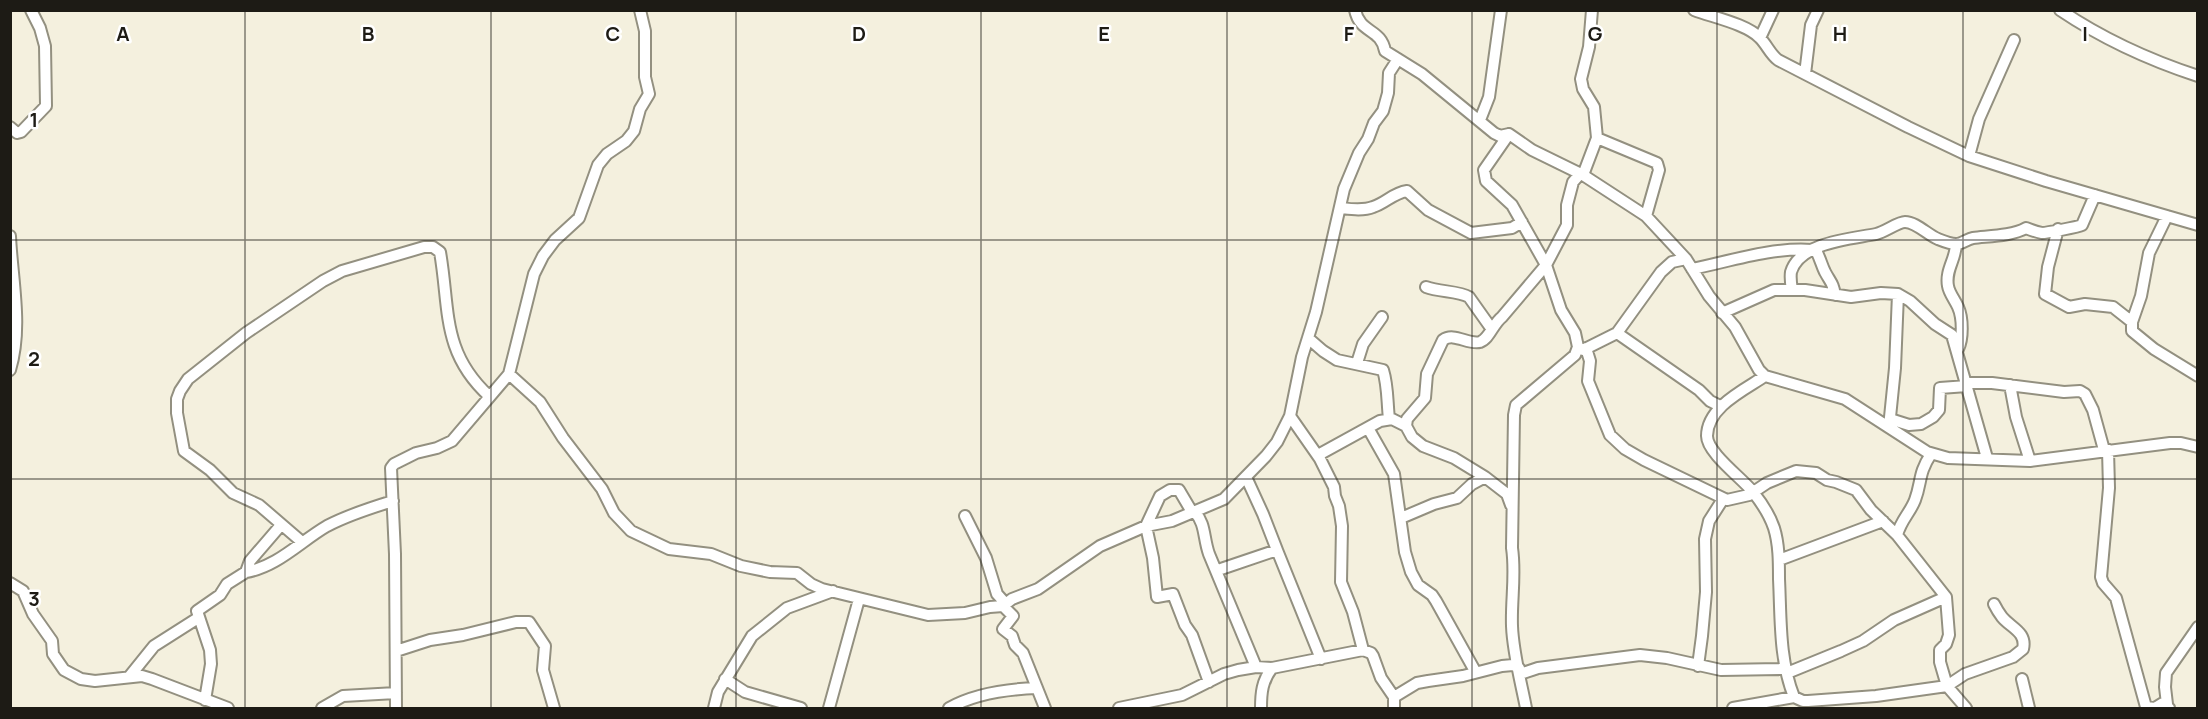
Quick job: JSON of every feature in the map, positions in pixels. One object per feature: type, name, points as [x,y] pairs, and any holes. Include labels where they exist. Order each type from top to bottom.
[{"type":"street","points":[[10,128],[17,133],[21,132],[46,106],[45,46],[40,28],[31,10]]},
{"type":"street","points":[[396,708],[391,468],[394,464],[416,453],[453,441],[509,374],[534,274],[543,256],[555,240],[582,214],[598,165],[634,131],[640,109],[649,94],[645,77],[645,31],[640,10]]},
{"type":"street","points":[[1355,10],[1359,23],[1376,34],[1384,43],[1385,51],[1422,74],[1497,135],[1509,134],[1532,150],[1582,174],[1646,216],[1686,259],[1709,296],[1735,327],[1759,370],[1765,376],[1845,399],[1890,423],[1931,454],[1953,459],[1987,458],[2030,461],[2170,443],[2198,447]]},
{"type":"street","points":[[1480,120],[1489,97],[1501,10]]},
{"type":"street","points":[[1406,426],[1407,419],[1425,398],[1427,374],[1436,350],[1443,340],[1450,336],[1479,342],[1486,339],[1491,328],[1546,265],[1567,225],[1567,205],[1573,182],[1582,174],[1597,138],[1594,106],[1583,89],[1581,79],[1589,47],[1592,10]]},
{"type":"street","points":[[1694,10],[1747,29],[1760,38],[1772,56],[1969,156],[2198,225]]},
{"type":"street","points":[[1760,38],[1773,10]]},
{"type":"street","points":[[1805,74],[1811,25],[1818,10]]},
{"type":"street","points":[[2060,10],[2124,47],[2198,76]]},
{"type":"street","points":[[1969,156],[1979,119],[2014,40]]},
{"type":"street","points":[[509,374],[540,402],[563,438],[602,489],[614,513],[631,531],[669,549],[711,554],[741,566],[770,572],[797,573],[810,584],[859,599],[928,615],[965,613],[1005,605],[1038,589],[1100,546],[1146,526],[1172,521],[1224,499],[1277,442],[1290,416],[1344,189],[1359,153],[1374,123],[1383,111],[1388,93],[1389,73],[1398,59]]},
{"type":"street","points":[[1509,134],[1483,174],[1486,181],[1512,205],[1546,265],[1561,310],[1590,361],[1588,381],[1607,429],[1614,440],[1644,460],[1723,499],[1736,499],[1754,493],[1767,483],[1796,471],[1816,473],[1827,480],[1856,490],[1870,510],[1897,535],[1946,597],[1949,635],[1946,644],[1940,650],[1940,662],[1947,686],[1965,708]]},
{"type":"street","points":[[1597,138],[1657,164],[1659,170],[1646,216]]},
{"type":"street","points":[[1340,208],[1368,209],[1398,192],[1407,191],[1443,220],[1471,233],[1512,228],[1522,222]]},
{"type":"street","points":[[1792,290],[1791,273],[1795,263],[1813,250],[1850,238],[1884,232],[1905,222],[1913,224],[1934,238],[1956,244],[1974,238],[2017,233],[2026,228],[2042,233],[2074,228],[2082,225],[2095,195]]},
{"type":"street","points":[[2167,216],[2149,253],[2141,296],[2132,322],[2132,331],[2154,350],[2198,376]]},
{"type":"street","points":[[2058,229],[2048,267],[2045,294],[2069,307],[2085,304],[2113,307],[2132,322]]},
{"type":"street","points":[[10,236],[16,331],[14,360],[10,370]]},
{"type":"street","points":[[1956,244],[1956,254],[1947,275],[1948,288],[1961,318],[1961,344],[1957,352]]},
{"type":"street","points":[[302,542],[259,505],[233,493],[218,477],[184,451],[177,424],[177,399],[184,384],[246,333],[307,291],[342,271],[424,247],[433,247],[440,252],[448,327],[454,346],[474,381],[489,396]]},
{"type":"street","points":[[1692,269],[1765,253],[1813,250],[1822,259],[1824,271],[1832,281],[1835,295]]},
{"type":"street","points":[[1526,708],[1512,628],[1514,415],[1516,405],[1582,348],[1617,333],[1666,266],[1686,259]]},
{"type":"street","points":[[1426,287],[1469,297],[1491,328]]},
{"type":"street","points":[[1722,314],[1774,290],[1851,297],[1881,293],[1898,294],[1952,335],[1987,458]]},
{"type":"street","points":[[1890,423],[1898,294]]},
{"type":"street","points":[[1357,363],[1363,344],[1382,317]]},
{"type":"street","points":[[1617,333],[1720,406]]},
{"type":"street","points":[[1308,338],[1332,357],[1383,370],[1388,386],[1386,393],[1389,419]]},
{"type":"street","points":[[1765,376],[1720,406],[1709,427],[1707,441],[1754,493],[1774,528],[1779,560],[1782,656],[1794,697]]},
{"type":"street","points":[[1890,423],[1920,424],[1937,414],[1940,389],[1992,382],[2064,392],[2080,391],[2085,394],[2093,410],[2106,450],[2109,488],[2101,577],[2103,583],[2116,598],[2146,706],[2155,708],[2160,704],[2168,706],[2165,687],[2166,673],[2198,627]]},
{"type":"street","points":[[2010,385],[2016,417],[2030,461]]},
{"type":"street","points":[[1290,416],[1320,459],[1334,486],[1342,526],[1341,582],[1353,612],[1363,650]]},
{"type":"street","points":[[1320,459],[1321,453],[1380,420],[1389,419],[1406,426],[1412,436],[1423,446],[1454,458],[1485,477],[1507,494],[1513,510]]},
{"type":"street","points":[[1368,428],[1394,474],[1405,552],[1415,580],[1436,601],[1475,671]]},
{"type":"street","points":[[1897,535],[1900,525],[1916,498],[1920,476],[1931,454]]},
{"type":"street","points":[[1246,477],[1321,659]]},
{"type":"street","points":[[1401,518],[1434,504],[1457,498],[1485,477]]},
{"type":"street","points":[[1209,682],[1192,635],[1185,625],[1173,594],[1157,597],[1153,558],[1146,526],[1161,495],[1170,490],[1179,490],[1193,512],[1203,520],[1205,542],[1257,667]]},
{"type":"street","points":[[1698,666],[1706,592],[1705,539],[1709,521],[1723,499]]},
{"type":"street","points":[[205,700],[211,663],[210,650],[198,618],[198,609],[220,595],[226,584],[246,572],[267,566],[328,526],[363,510],[393,501]]},
{"type":"street","points":[[965,516],[986,558],[997,594],[1013,616],[1003,628],[1012,636],[1014,645],[1023,653],[1045,708]]},
{"type":"street","points":[[1779,560],[1883,521]]},
{"type":"street","points":[[246,572],[255,555],[281,525]]},
{"type":"street","points":[[1218,570],[1277,550]]},
{"type":"street","points":[[10,583],[23,591],[33,614],[52,641],[53,654],[64,670],[81,679],[95,681],[129,677],[153,679],[228,708]]},
{"type":"street","points":[[714,708],[718,692],[736,664],[742,649],[761,627],[787,608],[833,591]]},
{"type":"street","points":[[1519,671],[1640,655],[1738,671],[1786,671],[1863,641],[1894,620],[1946,597]]},
{"type":"street","points":[[830,708],[859,599]]},
{"type":"street","points":[[1733,708],[1757,706],[1773,699],[1794,697],[1803,701],[1846,703],[1876,696],[1947,686],[1965,674],[2013,657],[2024,647],[2024,641],[2018,629],[2003,618],[1994,604]]},
{"type":"street","points":[[129,677],[154,646],[198,618]]},
{"type":"street","points":[[396,651],[430,640],[463,635],[516,622],[529,622],[545,646],[543,670],[554,708]]},
{"type":"street","points":[[1119,708],[1182,695],[1224,674],[1257,667],[1272,668],[1363,650],[1371,653],[1381,678],[1394,697],[1394,708]]},
{"type":"street","points":[[1394,697],[1418,683],[1464,676],[1475,671],[1513,665],[1519,671]]},
{"type":"street","points":[[1261,708],[1262,689],[1266,676],[1272,668]]},
{"type":"street","points":[[725,679],[745,692],[801,708]]},
{"type":"street","points":[[2022,680],[2029,708]]},
{"type":"street","points":[[949,708],[984,696],[1022,688],[1037,688]]},
{"type":"street","points":[[322,708],[343,696],[396,693]]}]
